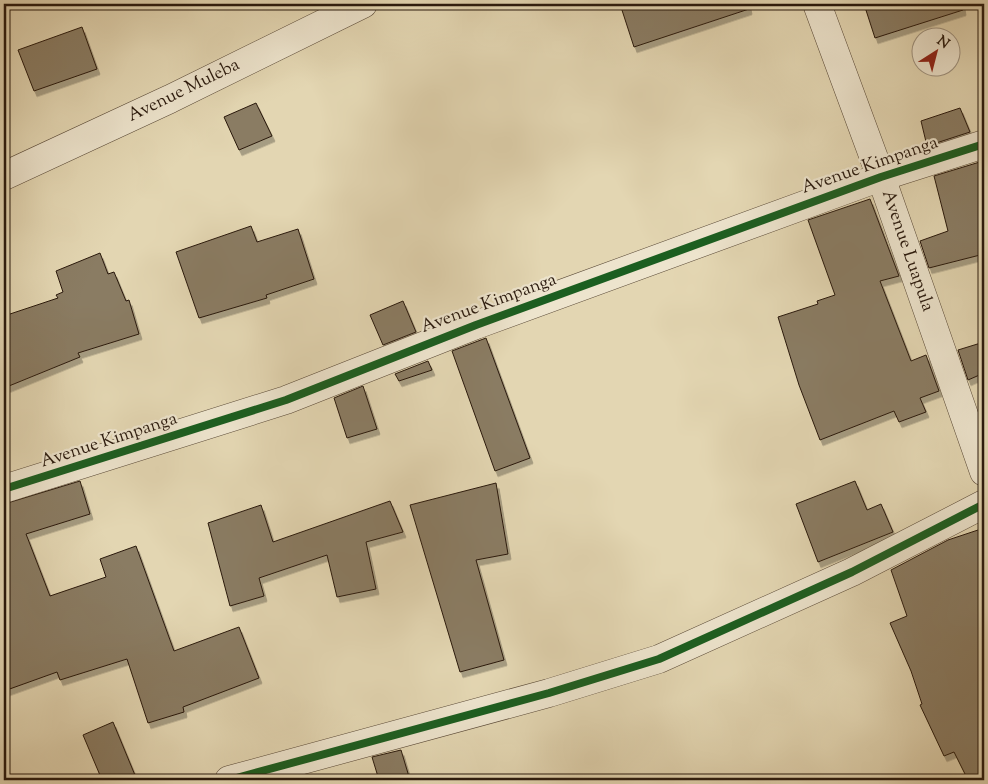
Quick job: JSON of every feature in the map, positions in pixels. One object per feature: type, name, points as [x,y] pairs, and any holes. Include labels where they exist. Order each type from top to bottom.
[{"type":"street","name":"Avenue Muleba","points":[[4,176],[170,99],[363,4]]},
{"type":"street","name":"Avenue Luapula","points":[[817,4],[881,177],[984,472]]},
{"type":"street","name":"Avenue Kimpanga","points":[[4,490],[286,400],[476,325],[881,177],[984,144]]},
{"type":"street","points":[[229,780],[549,693],[659,659],[852,572],[984,504]]},
{"type":"building","points":[[620,4],[748,4],[749,9],[634,47]]},
{"type":"building","points":[[864,4],[962,4],[963,10],[875,38]]},
{"type":"building","points":[[82,27],[97,69],[34,91],[18,50]]},
{"type":"building","points":[[256,103],[272,136],[239,150],[224,117]]},
{"type":"building","points":[[960,108],[970,132],[927,146],[921,121]]},
{"type":"building","points":[[983,161],[984,254],[929,268],[920,241],[948,231],[934,176]]},
{"type":"building","points":[[870,199],[899,276],[880,281],[911,361],[926,355],[939,391],[920,398],[926,412],[899,422],[894,411],[820,440],[799,385],[778,317],[818,304],[817,301],[835,295],[808,220]]},
{"type":"building","points":[[251,226],[257,242],[298,229],[314,279],[266,295],[267,298],[199,318],[176,252]]},
{"type":"building","points":[[100,253],[108,274],[114,272],[126,301],[129,300],[139,334],[78,353],[80,357],[4,388],[4,316],[58,298],[56,295],[63,292],[56,271]]},
{"type":"building","points":[[403,301],[416,332],[383,345],[370,315]]},
{"type":"building","points":[[486,338],[530,458],[495,471],[452,351]]},
{"type":"building","points":[[984,342],[984,373],[968,380],[958,350]]},
{"type":"building","points":[[428,361],[432,370],[399,381],[395,374]]},
{"type":"building","points":[[363,386],[377,429],[347,438],[334,398]]},
{"type":"building","points":[[80,481],[90,514],[26,534],[50,596],[106,577],[100,559],[136,546],[174,651],[239,627],[259,678],[183,707],[184,712],[148,723],[127,659],[60,680],[57,672],[4,691],[4,504]]},
{"type":"building","points":[[855,481],[867,510],[881,504],[893,532],[818,562],[796,504]]},
{"type":"building","points":[[496,483],[508,554],[476,560],[504,660],[460,672],[410,505]]},
{"type":"building","points":[[390,501],[403,532],[366,542],[376,589],[337,597],[327,555],[259,578],[264,596],[230,606],[208,523],[261,505],[273,542]]},
{"type":"building","points":[[984,528],[984,780],[968,780],[954,752],[944,756],[920,705],[922,704],[911,671],[890,623],[907,616],[891,570],[948,540]]},
{"type":"building","points":[[113,722],[137,780],[102,780],[83,735]]},
{"type":"building","points":[[401,750],[410,780],[379,780],[372,757]]},
{"type":"cycle path","points":[[4,489],[286,400],[476,325],[881,177],[984,144]]},
{"type":"cycle path","points":[[229,780],[549,693],[659,659],[852,572],[984,504]]}]
